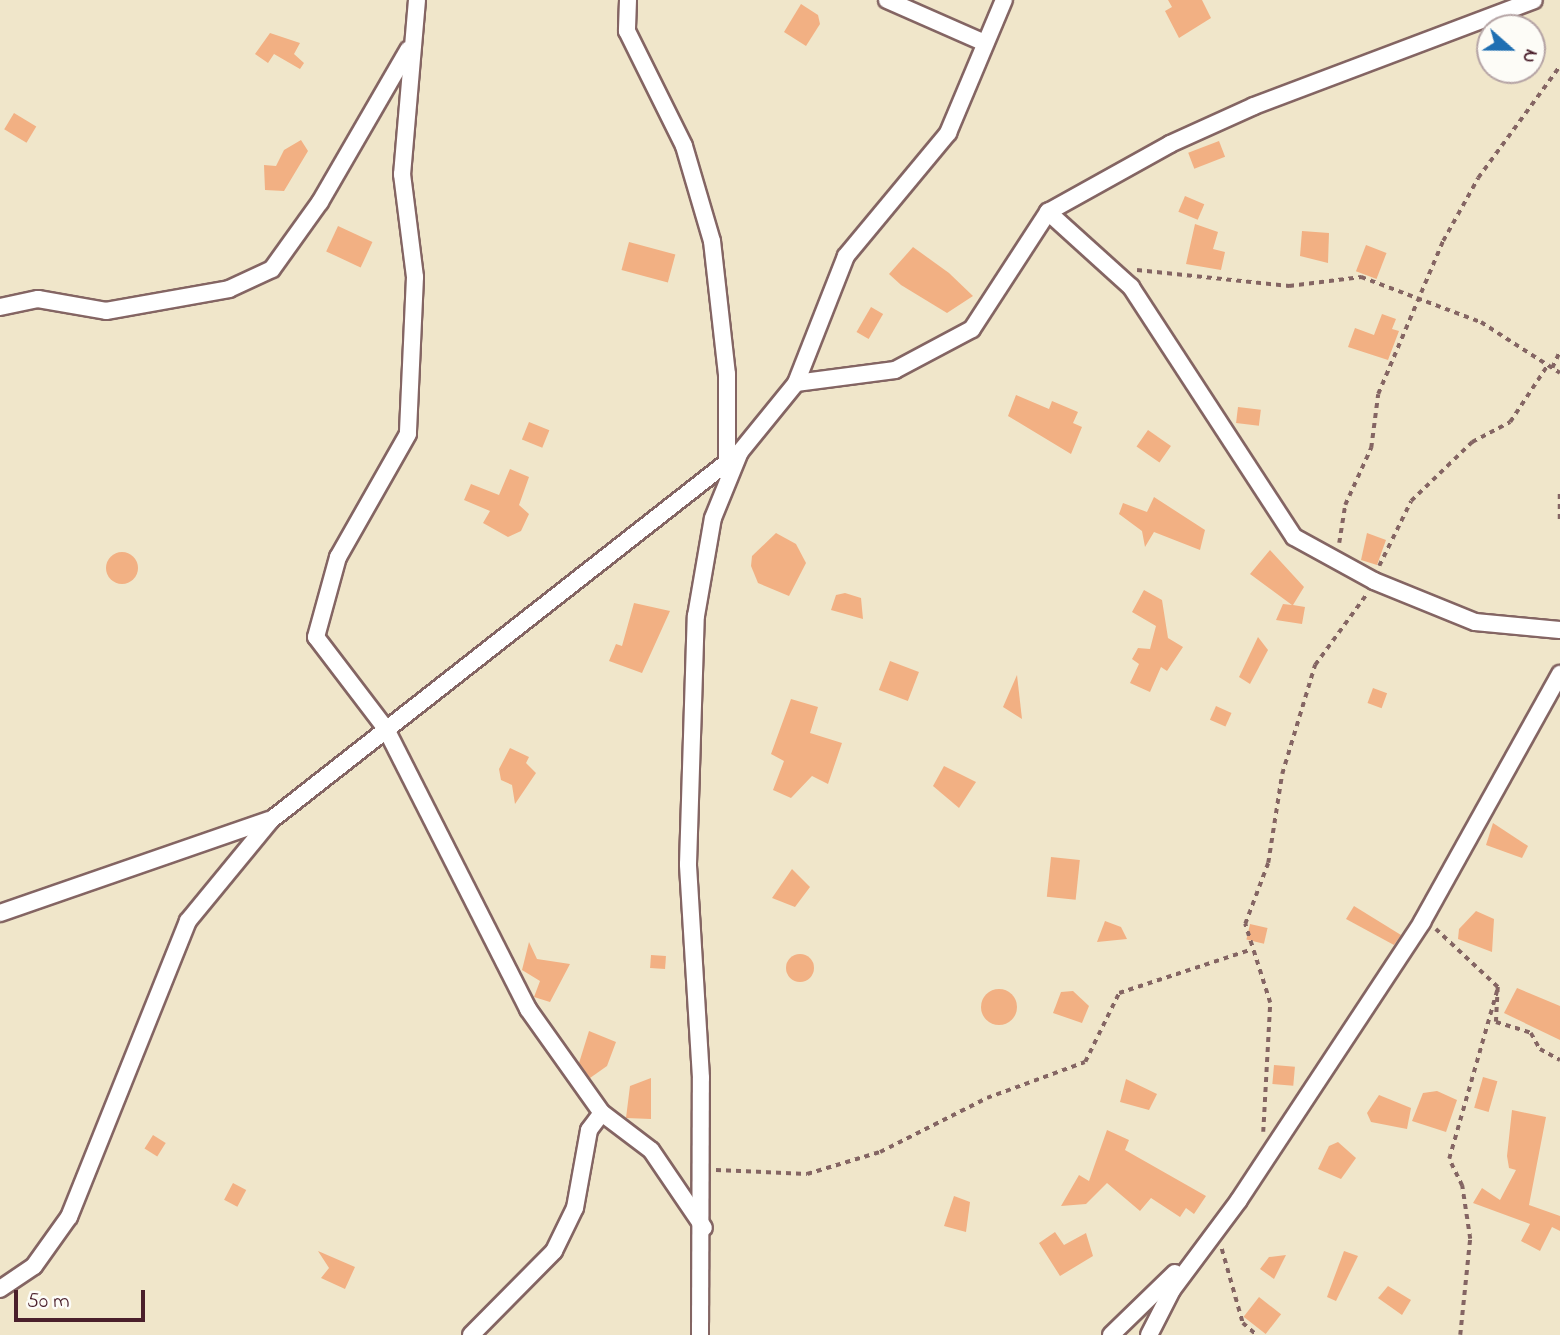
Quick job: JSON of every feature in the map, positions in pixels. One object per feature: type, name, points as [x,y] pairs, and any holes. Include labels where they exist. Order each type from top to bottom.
[{"type":"street","points":[[417,0],[409,48],[410,119],[401,174],[415,277],[408,435],[338,557],[316,637],[386,730],[528,1009],[602,1113],[651,1150],[704,1228]]},
{"type":"street","points":[[628,0],[627,31],[684,146],[712,241],[734,457],[713,519],[696,616],[688,864],[703,1170],[701,1328],[714,1335]]},
{"type":"street","points":[[887,0],[985,43]]},
{"type":"street","points":[[0,1289],[34,1266],[69,1217],[188,921],[271,820],[734,457],[796,383],[846,256],[948,133],[1004,0]]},
{"type":"street","points":[[796,383],[895,370],[972,328],[1048,212],[1242,112],[1534,0]]},
{"type":"street","points":[[0,307],[38,299],[106,311],[229,289],[272,269],[320,202],[409,48]]},
{"type":"street","points":[[1048,212],[1115,268],[1286,526],[1341,565],[1475,622],[1560,630]]},
{"type":"street","points":[[1149,1335],[1259,1163],[1422,922],[1560,674]]},
{"type":"street","points":[[0,913],[271,820]]},
{"type":"street","points":[[471,1335],[554,1251],[575,1208],[589,1130],[602,1113]]},
{"type":"street","points":[[1111,1335],[1197,1258]]},
{"type":"path","points":[[1341,565],[1340,521],[1371,447],[1378,394],[1418,298],[1463,201],[1560,66]]},
{"type":"path","points":[[1115,268],[1289,286],[1350,275],[1481,322],[1560,373]]},
{"type":"path","points":[[1259,1163],[1270,1003],[1251,950],[1245,924],[1268,863],[1282,774],[1315,665],[1374,581],[1411,501],[1472,442],[1510,422],[1560,351]]},
{"type":"path","points":[[1560,494],[1560,521]]},
{"type":"path","points":[[1422,922],[1441,931],[1498,987],[1496,1022],[1531,1033],[1540,1049],[1560,1060]]},
{"type":"path","points":[[703,1170],[807,1174],[880,1152],[987,1098],[1086,1062],[1119,993],[1251,950]]},
{"type":"path","points":[[1460,1335],[1471,1240],[1462,1186],[1449,1159],[1498,987]]},
{"type":"path","points":[[1217,1230],[1243,1323],[1257,1335]]},
{"type":"building","points":[[1168,0],[1202,0],[1211,18],[1179,38],[1165,11],[1172,7]]},
{"type":"building","points":[[801,4],[818,15],[820,24],[806,46],[784,32]]},
{"type":"building","points":[[270,33],[300,43],[294,54],[304,63],[300,69],[274,54],[268,63],[255,54]]},
{"type":"building","points":[[14,113],[36,126],[27,143],[4,129]]},
{"type":"building","points":[[301,140],[308,151],[284,191],[265,190],[264,165],[276,166],[284,150]]},
{"type":"building","points":[[1219,141],[1225,157],[1194,169],[1188,153]]},
{"type":"building","points":[[1185,196],[1204,204],[1198,220],[1178,212]]},
{"type":"building","points":[[1195,224],[1218,232],[1213,249],[1225,252],[1221,270],[1186,264]]},
{"type":"building","points":[[338,226],[372,242],[361,267],[326,251]]},
{"type":"building","points":[[1302,231],[1329,233],[1328,263],[1300,256]]},
{"type":"building","points":[[629,242],[675,254],[668,282],[621,270]]},
{"type":"building","points":[[1366,245],[1387,253],[1377,279],[1356,271]]},
{"type":"building","points":[[913,247],[949,273],[973,296],[947,313],[901,285],[889,274]]},
{"type":"building","points":[[871,307],[883,314],[869,339],[856,332]]},
{"type":"building","points":[[1382,314],[1396,319],[1392,329],[1399,331],[1388,360],[1348,347],[1355,328],[1374,335]]},
{"type":"building","points":[[1016,395],[1049,409],[1052,401],[1078,412],[1073,423],[1082,427],[1071,454],[1008,416]]},
{"type":"building","points":[[1238,407],[1261,410],[1259,426],[1236,423]]},
{"type":"building","points":[[529,422],[549,430],[542,448],[522,440]]},
{"type":"building","points":[[1148,430],[1171,446],[1159,462],[1137,446]]},
{"type":"building","points":[[510,469],[529,477],[519,505],[529,514],[521,531],[508,537],[483,523],[490,511],[464,500],[471,484],[499,495]]},
{"type":"building","points":[[1154,497],[1205,530],[1200,550],[1154,532],[1145,547],[1142,531],[1119,514],[1123,503],[1147,512]]},
{"type":"building","points":[[776,533],[796,544],[806,563],[789,596],[758,583],[751,566],[752,556]]},
{"type":"building","points":[[1367,533],[1386,540],[1377,565],[1361,560]]},
{"type":"building","points":[[1270,550],[1304,587],[1293,605],[1305,607],[1302,624],[1276,620],[1283,604],[1292,605],[1250,574]]},
{"type":"building","points":[[122,552],[133,557],[138,568],[133,579],[122,584],[111,579],[106,568],[111,557]]},
{"type":"building","points":[[1144,590],[1162,600],[1168,638],[1183,647],[1167,671],[1161,667],[1150,692],[1130,683],[1139,664],[1132,659],[1138,648],[1150,649],[1156,626],[1132,612]]},
{"type":"building","points":[[845,593],[861,598],[863,619],[831,610],[836,595]]},
{"type":"building","points":[[634,603],[670,611],[642,673],[609,661],[616,644],[622,646]]},
{"type":"building","points":[[1258,637],[1268,650],[1250,684],[1239,677]]},
{"type":"building","points":[[890,661],[919,672],[908,701],[879,690]]},
{"type":"building","points":[[1017,675],[1022,719],[1003,707]]},
{"type":"building","points":[[1373,688],[1387,693],[1382,708],[1368,703]]},
{"type":"building","points":[[791,699],[818,707],[810,733],[842,743],[828,784],[812,776],[791,798],[773,790],[784,761],[771,754]]},
{"type":"building","points":[[1216,706],[1232,713],[1225,727],[1210,720]]},
{"type":"building","points":[[510,748],[529,757],[526,763],[536,773],[515,804],[512,785],[501,780],[499,769]]},
{"type":"building","points":[[944,766],[976,782],[959,808],[933,786]]},
{"type":"building","points":[[1493,823],[1528,846],[1522,858],[1486,845]]},
{"type":"building","points":[[1051,857],[1080,860],[1076,900],[1047,897]]},
{"type":"building","points":[[792,869],[810,887],[795,907],[772,898]]},
{"type":"building","points":[[1354,906],[1401,935],[1394,945],[1346,919]]},
{"type":"building","points":[[1476,911],[1494,919],[1492,952],[1458,939],[1459,929]]},
{"type":"building","points":[[1105,921],[1121,927],[1127,939],[1097,942]]},
{"type":"building","points":[[1250,924],[1268,928],[1264,944],[1246,940]]},
{"type":"building","points":[[529,942],[537,959],[570,964],[550,1002],[534,997],[540,981],[522,970]]},
{"type":"building","points":[[800,954],[810,958],[814,968],[810,978],[800,982],[790,978],[786,968],[790,958]]},
{"type":"building","points":[[651,955],[666,956],[665,969],[650,968]]},
{"type":"building","points":[[1517,988],[1560,1006],[1560,1040],[1504,1013]]},
{"type":"building","points":[[999,989],[1012,994],[1017,1007],[1012,1020],[999,1025],[986,1020],[981,1007],[986,994]]},
{"type":"building","points":[[1073,991],[1089,1006],[1082,1023],[1053,1013],[1061,992]]},
{"type":"building","points":[[589,1031],[616,1042],[607,1066],[590,1078],[579,1063]]},
{"type":"building","points":[[1274,1065],[1295,1067],[1293,1086],[1272,1084]]},
{"type":"building","points":[[1483,1077],[1497,1081],[1489,1112],[1474,1108]]},
{"type":"building","points":[[651,1078],[651,1119],[626,1118],[630,1086]]},
{"type":"building","points":[[1126,1079],[1157,1094],[1149,1110],[1120,1102]]},
{"type":"building","points":[[1437,1091],[1457,1100],[1446,1132],[1412,1121],[1423,1093]]},
{"type":"building","points":[[1379,1095],[1411,1108],[1407,1129],[1371,1122],[1367,1113]]},
{"type":"building","points":[[1512,1110],[1546,1117],[1529,1205],[1560,1216],[1560,1231],[1552,1227],[1540,1251],[1521,1241],[1530,1224],[1473,1203],[1482,1188],[1500,1200],[1516,1170],[1509,1168],[1507,1156]]},
{"type":"building","points":[[1107,1130],[1129,1140],[1125,1150],[1206,1196],[1194,1214],[1186,1208],[1180,1217],[1151,1198],[1140,1211],[1107,1183],[1086,1204],[1061,1206],[1079,1175],[1089,1181]]},
{"type":"building","points":[[153,1135],[166,1143],[157,1157],[145,1149]]},
{"type":"building","points":[[1338,1142],[1356,1158],[1341,1179],[1318,1169],[1329,1146]]},
{"type":"building","points":[[233,1183],[246,1190],[237,1207],[224,1200]]},
{"type":"building","points":[[954,1196],[970,1202],[966,1232],[944,1226]]},
{"type":"building","points":[[1055,1232],[1064,1245],[1086,1233],[1093,1256],[1060,1276],[1039,1243]]},
{"type":"building","points":[[318,1251],[355,1267],[345,1289],[321,1278],[329,1268]]},
{"type":"building","points":[[1344,1251],[1358,1256],[1336,1301],[1327,1297]]},
{"type":"building","points":[[1286,1255],[1274,1279],[1260,1269],[1269,1257]]},
{"type":"building","points":[[1388,1286],[1411,1300],[1402,1315],[1378,1298]]},
{"type":"building","points":[[1259,1297],[1281,1314],[1266,1334],[1244,1317]]}]
